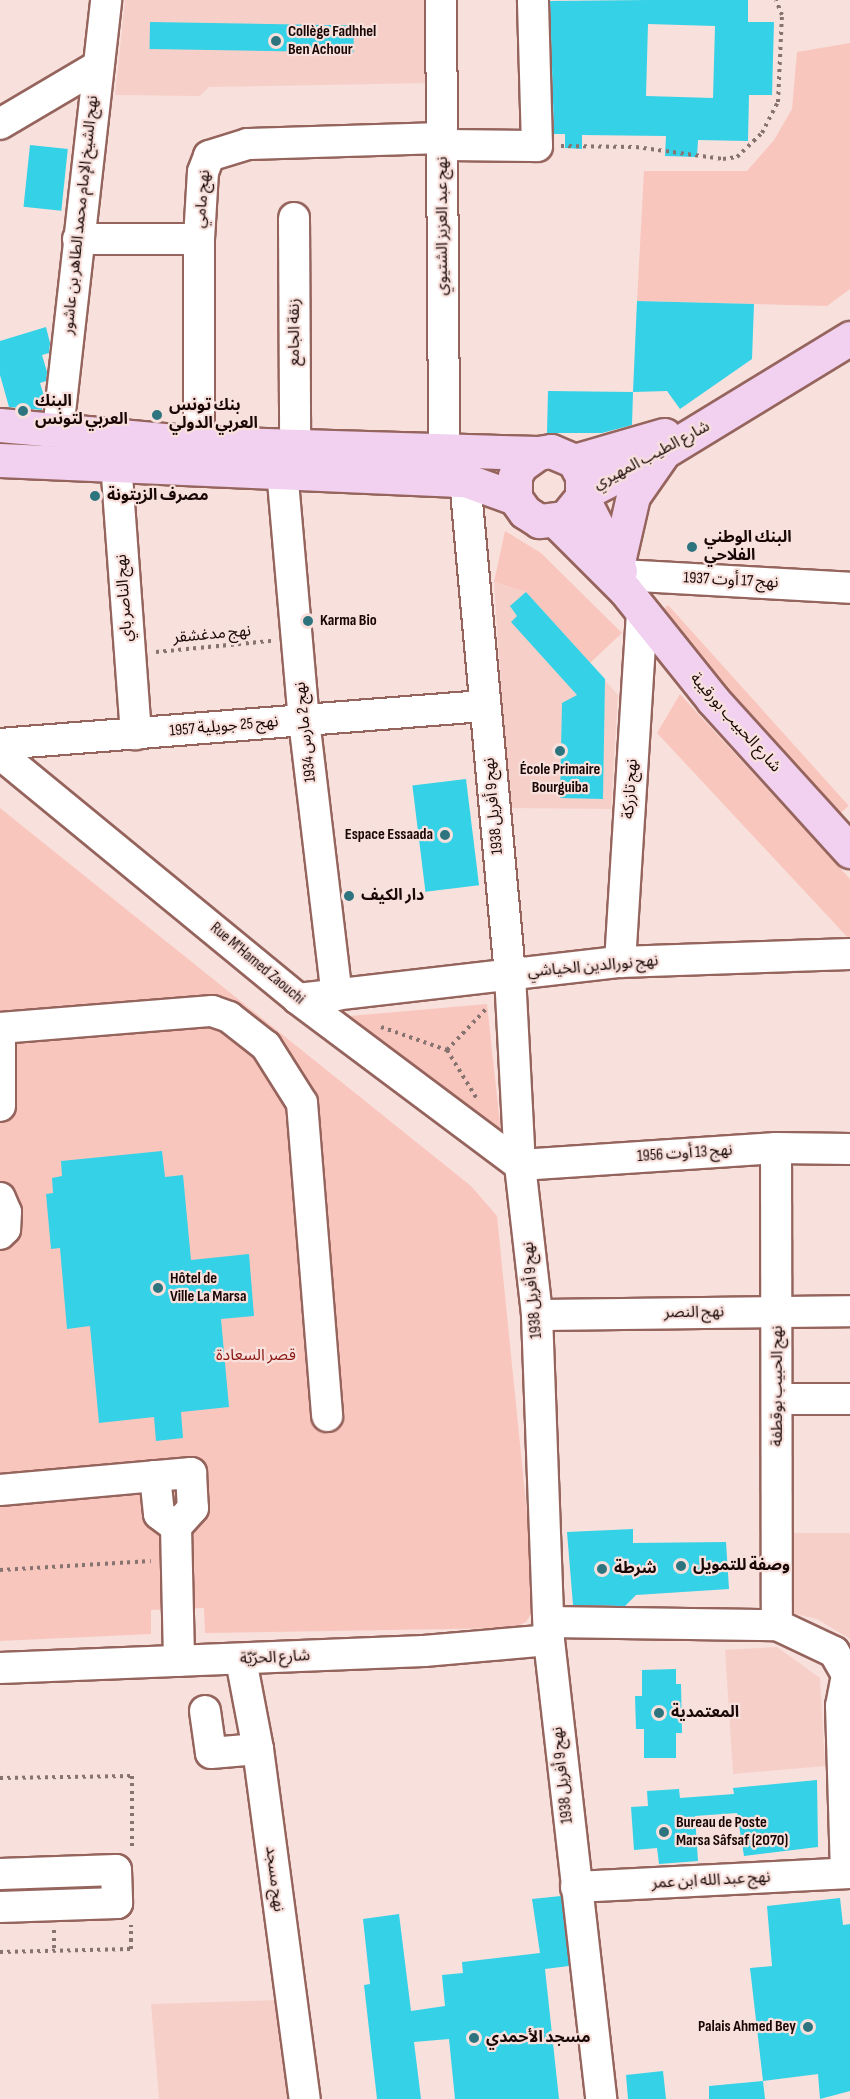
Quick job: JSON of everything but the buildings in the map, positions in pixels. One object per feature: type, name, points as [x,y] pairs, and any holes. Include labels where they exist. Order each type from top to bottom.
[{"type":"main road","name":"شارع الطيب المهيري","points":[[583,495],[665,451],[850,338]]},
{"type":"main road","name":"شارع الطيب المهيري","points":[[574,461],[720,418]]},
{"type":"main road","points":[[6,439],[58,430],[199,443],[465,480],[515,498]]},
{"type":"main road","points":[[6,439],[116,462],[444,451],[538,453],[551,451],[574,461],[582,476],[583,495],[624,585]]},
{"type":"main road","points":[[624,585],[633,496],[665,451]]},
{"type":"main road","points":[[538,453],[520,466],[513,487],[515,498],[525,512],[539,521],[556,521],[573,512],[583,495]]},
{"type":"main road","points":[[556,521],[624,585]]},
{"type":"main road","name":"شارع الحبيب بورقيبة","points":[[624,585],[850,851]]},
{"type":"street","name":"نهج الشيخ الإمام محمد الطاهر بن عاشور","points":[[58,430],[106,0]]},
{"type":"street","name":"نهج عبد العزيز الشتيوي","points":[[441,0],[444,451]]},
{"type":"street","points":[[533,0],[537,146]]},
{"type":"street","points":[[0,124],[98,66]]},
{"type":"street","name":"نهج مامي","points":[[199,443],[199,239],[202,172],[215,152],[248,144],[443,142],[537,146]]},
{"type":"street","name":"زنقة الجامع","points":[[288,457],[294,218]]},
{"type":"street","points":[[78,239],[199,239]]},
{"type":"street","name":"نهج 2 مارس 1934","points":[[288,457],[296,639],[337,995]]},
{"type":"street","name":"نهج الناصر باي","points":[[116,462],[136,734]]},
{"type":"street","name":"نهج 9 أفريل 1938","points":[[465,480],[511,984],[520,1165],[537,1315],[549,1631],[601,2099]]},
{"type":"street","name":"نهج 17 أوت 1937","points":[[624,585],[850,588]]},
{"type":"street","name":"نهج تازركة","points":[[620,963],[624,585]]},
{"type":"street","name":"نهج 25 جويلية 1957","points":[[0,744],[485,706]]},
{"type":"street","name":"Rue M'Hamed Zaouchi","points":[[0,754],[298,999],[520,1165]]},
{"type":"street","name":"نهج نورالدين الخياشي","points":[[298,999],[511,984],[620,963],[850,954]]},
{"type":"street","points":[[0,1028],[212,1011],[230,1017],[266,1046],[302,1103],[327,1416]]},
{"type":"street","points":[[0,1033],[0,1106]]},
{"type":"street","name":"نهج 13 أوت 1956","points":[[520,1165],[776,1148],[850,1149]]},
{"type":"street","name":"نهج الحبيب بوقطفة","points":[[776,1148],[777,1624]]},
{"type":"street","points":[[0,1198],[6,1212],[5,1229],[0,1234]]},
{"type":"street","name":"نهج النصر","points":[[537,1315],[850,1311]]},
{"type":"street","points":[[778,1399],[850,1399]]},
{"type":"street","points":[[0,1490],[155,1476],[159,1514],[176,1527],[179,1661]]},
{"type":"street","points":[[777,1624],[834,1652],[847,1691]]},
{"type":"street","name":"شارع الحرّيّة","points":[[0,1668],[241,1660],[549,1631],[777,1624]]},
{"type":"street","name":"نهج مسجد","points":[[241,1660],[258,1749],[304,2099]]},
{"type":"street","name":"نهج عبد الله ابن عمر","points":[[576,1887],[848,1873],[847,1691]]},
{"type":"street","points":[[205,1711],[211,1753],[258,1749]]},
{"type":"street","points":[[0,1874],[116,1870],[117,1903],[0,1907]]},
{"type":"path","points":[[537,146],[636,147],[723,159],[737,158],[762,133],[778,102],[782,15],[776,0]]},
{"type":"path","name":"نهج مدغشقر","points":[[129,655],[296,639]]},
{"type":"path","points":[[371,1024],[447,1050],[481,1012],[511,984]]},
{"type":"path","points":[[0,1570],[176,1559]]},
{"type":"shaded area","name":"Collège Fadhhel Ben Achour","points":[[125,0],[430,0],[433,83],[209,87],[200,96],[115,95]]},
{"type":"shaded area","name":"École Primaire Bourguiba","points":[[494,582],[526,592],[618,695],[611,809],[509,808]]},
{"type":"shaded area","points":[[794,1533],[850,1533],[850,1639],[817,1619],[791,1613]]},
{"type":"shaded area","points":[[777,1647],[820,1678],[825,1766],[733,1774],[725,1650]]},
{"type":"shaded area","points":[[282,2000],[295,2099],[159,2099],[151,2004]]},
{"type":"green space","points":[[850,43],[850,289],[827,306],[637,301],[644,171],[747,171],[774,140],[792,109],[797,52]]},
{"type":"green space","points":[[505,531],[541,553],[622,633],[590,663],[526,592],[494,582]]},
{"type":"green space","points":[[668,605],[849,806],[831,822],[650,621]]},
{"type":"green space","points":[[680,694],[850,879],[850,940],[657,733]]},
{"type":"green space","name":"قصر السعادة","points":[[0,808],[471,1186],[497,1216],[535,1593],[535,1608],[526,1622],[513,1628],[205,1633],[204,1608],[151,1610],[151,1634],[0,1641]]},
{"type":"green space","points":[[487,1004],[502,1142],[350,1016]]},
{"type":"place","name":"Collège Fadhhel Ben Achour","points":[[276,41]]},
{"type":"place","name":"البنك العربي لتونس","points":[[23,411]]},
{"type":"place","name":"بنك تونس العربي الدولي","points":[[157,415]]},
{"type":"place","name":"مصرف الزيتونة","points":[[95,496]]},
{"type":"place","name":"البنك الوطني الفلاحي","points":[[692,547]]},
{"type":"place","name":"Karma Bio","points":[[308,621]]},
{"type":"place","name":"École Primaire Bourguiba","points":[[560,751]]},
{"type":"place","name":"Espace Essaada","points":[[445,835]]},
{"type":"place","name":"دار الكيف","points":[[349,896]]},
{"type":"place","name":"Hôtel de Ville La Marsa","points":[[158,1288]]},
{"type":"place","name":"وصفة للتمويل","points":[[681,1566]]},
{"type":"place","name":"شرطة","points":[[602,1569]]},
{"type":"place","name":"المعتمدية","points":[[659,1713]]},
{"type":"place","name":"Bureau de Poste Marsa Sâfsaf (2070)","points":[[664,1832]]},
{"type":"place","name":"Palais Ahmed Bey","points":[[808,2027]]},
{"type":"place","name":"مسجد الأحمدي","points":[[474,2038]]}]
